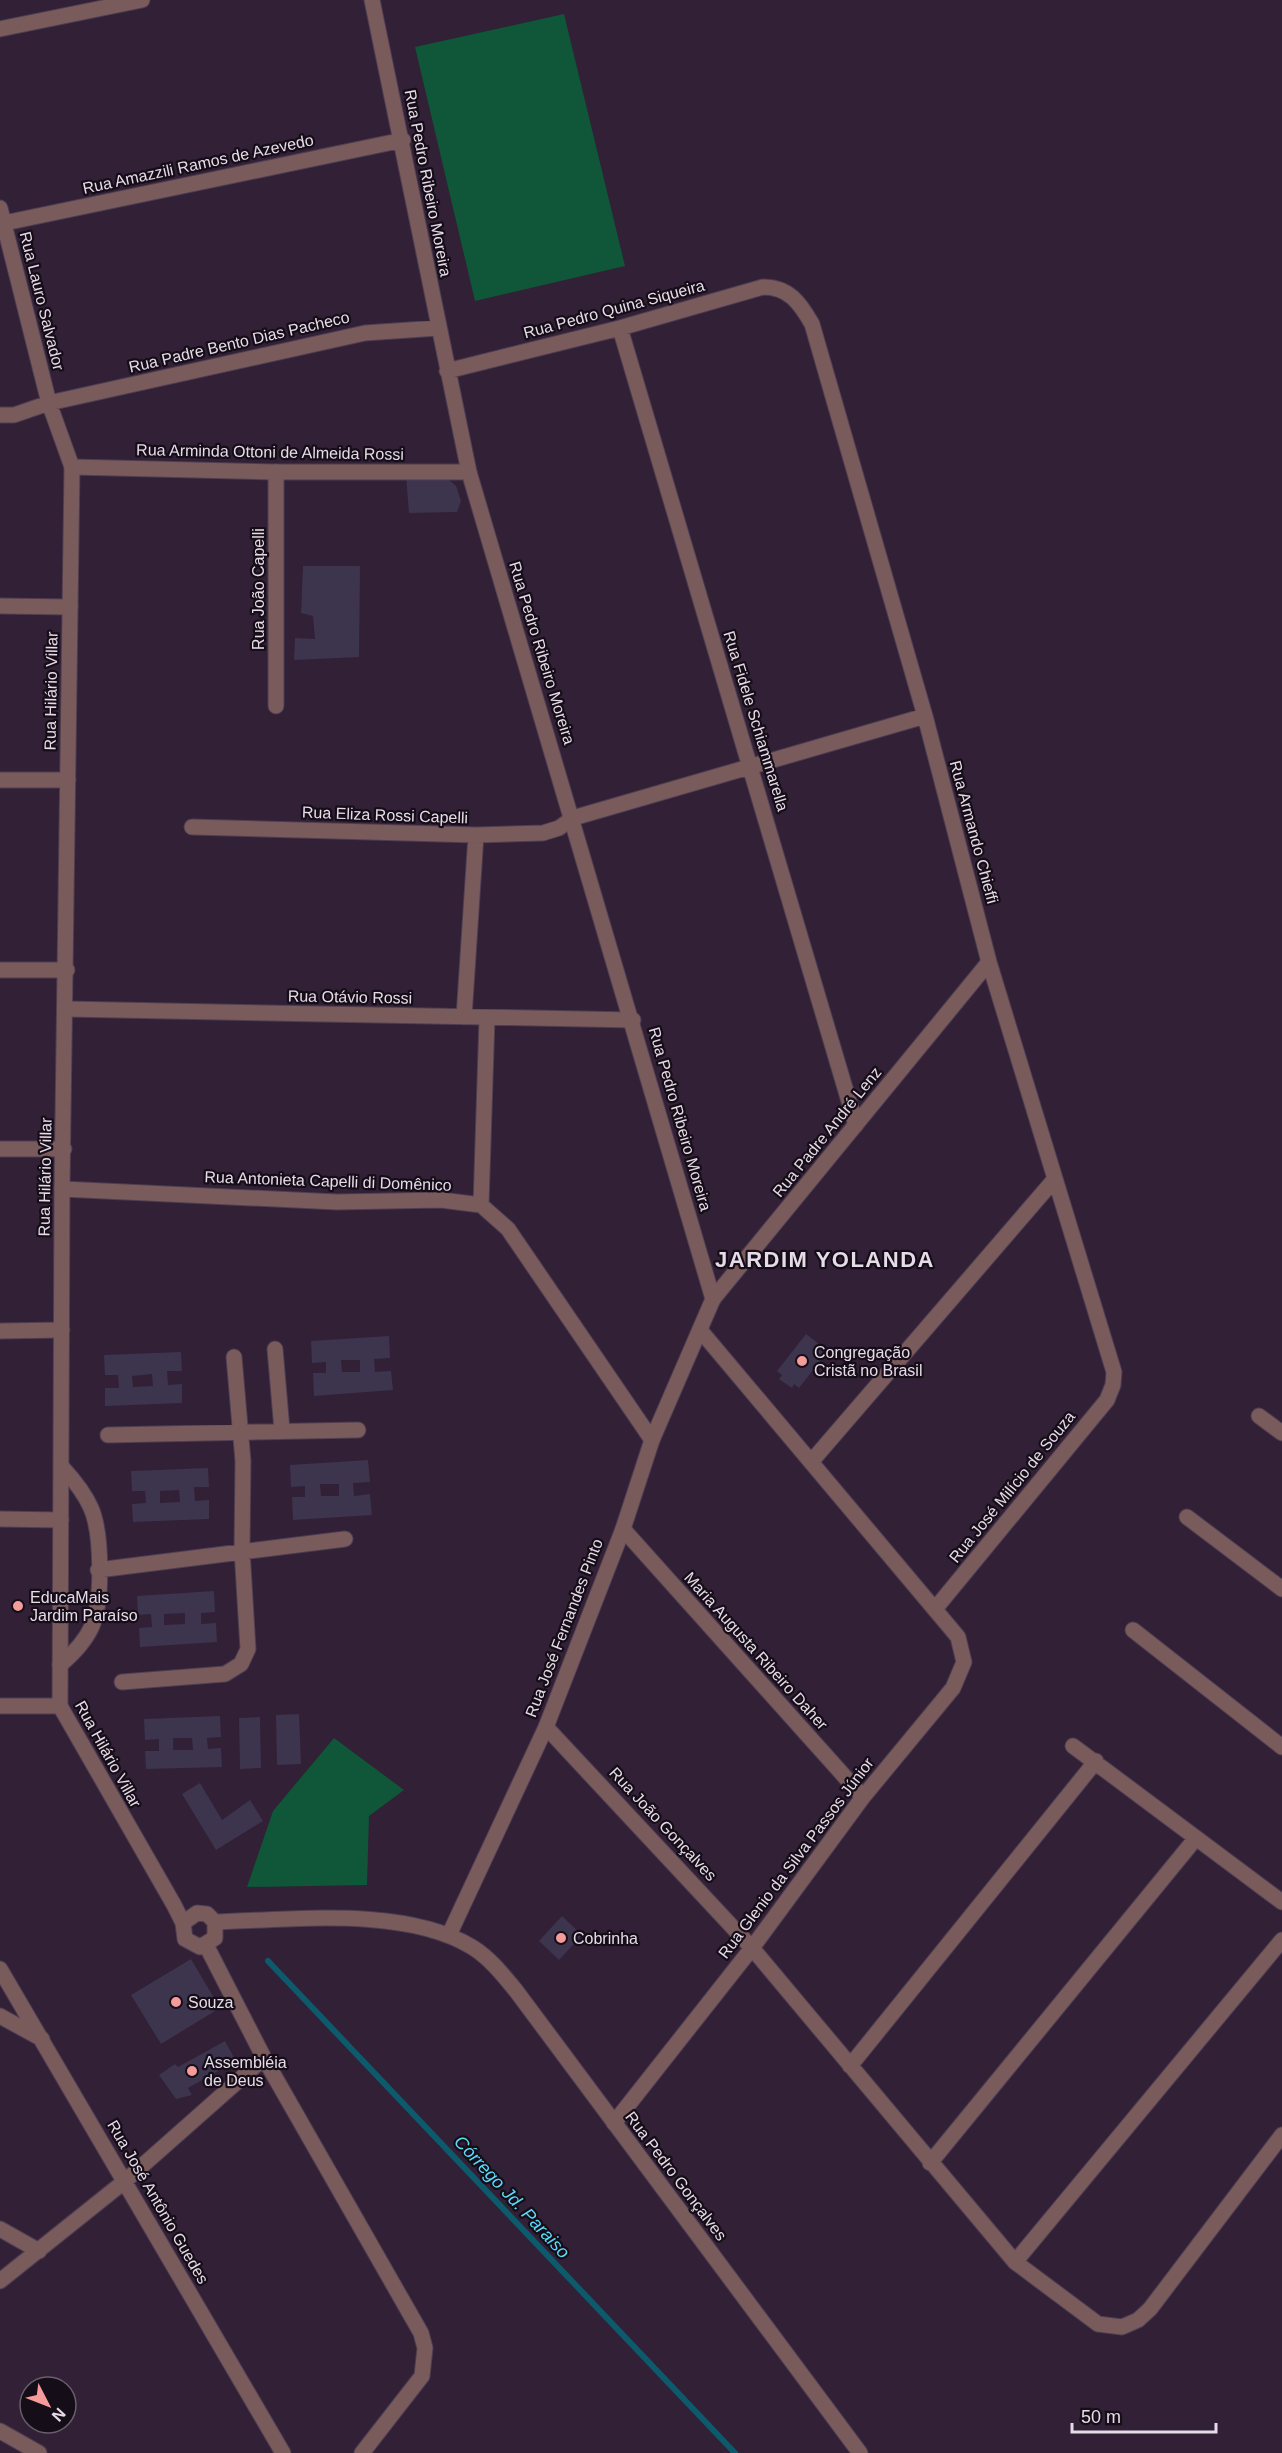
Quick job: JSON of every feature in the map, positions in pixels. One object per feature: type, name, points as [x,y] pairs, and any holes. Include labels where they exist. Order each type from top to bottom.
[{"type":"street","points":[[0,29],[142,0]]},
{"type":"street","name":"Rua Pedro Ribeiro Moreira","points":[[374,4],[469,472],[633,1020],[713,1299]]},
{"type":"street","name":"Rua Amazzili Ramos de Azevedo","points":[[1,218],[403,140]]},
{"type":"street","name":"Rua Lauro Salvador","points":[[1,218],[49,403]]},
{"type":"street","name":"Rua Pedro Quina Siqueira","points":[[447,371],[620,328],[763,287],[776,287],[789,294]]},
{"type":"street","name":"Rua Armando Chieffi","points":[[789,294],[802,306],[812,324],[925,716],[989,962],[1114,1372],[1113,1385]]},
{"type":"street","name":"Rua Padre Bento Dias Pacheco","points":[[0,415],[14,415],[49,403],[365,333],[438,328]]},
{"type":"street","name":"Rua Fidele Schiammarella","points":[[620,328],[856,1125]]},
{"type":"street","name":"Rua Hilário Villar","points":[[49,403],[72,467],[67,970],[62,1189],[60,1706],[183,1923],[183,1934],[189,1943],[206,1945]]},
{"type":"street","name":"Rua Arminda Ottoni de Almeida Rossi","points":[[72,467],[276,472],[469,472]]},
{"type":"street","name":"Rua João Capelli","points":[[276,472],[276,706]]},
{"type":"street","points":[[0,606],[70,607]]},
{"type":"street","name":"Rua Eliza Rossi Capelli","points":[[192,827],[476,836],[543,833],[559,828],[573,818],[925,716]]},
{"type":"street","points":[[0,780],[68,780]]},
{"type":"street","points":[[464,1017],[476,836]]},
{"type":"street","name":"Rua Padre André Lenz","points":[[700,1330],[713,1299],[989,962]]},
{"type":"street","points":[[0,970],[67,970]]},
{"type":"street","name":"Rua Otávio Rossi","points":[[66,1009],[633,1020]]},
{"type":"street","points":[[487,1018],[481,1205],[513,1237],[652,1440]]},
{"type":"street","points":[[0,1149],[64,1149]]},
{"type":"street","points":[[811,1462],[1054,1180]]},
{"type":"street","name":"Rua Antonieta Capelli di Domênico","points":[[62,1189],[337,1202],[441,1200],[481,1205]]},
{"type":"street","points":[[0,1331],[62,1330]]},
{"type":"street","name":"Rua Glenio da Silva Passos Júnior","points":[[614,2123],[752,1948],[863,1797],[953,1688],[964,1662],[958,1637],[700,1330]]},
{"type":"street","name":"Rua José Fernandes Pinto","points":[[449,1935],[546,1727],[622,1529],[652,1440],[700,1330]]},
{"type":"street","points":[[275,1349],[282,1430]]},
{"type":"street","points":[[122,1682],[225,1674],[241,1664],[248,1648],[242,1550],[242,1430],[234,1357]]},
{"type":"street","name":"Rua José Milício de Souza","points":[[935,1609],[1107,1400],[1113,1385]]},
{"type":"street","points":[[1259,1416],[1282,1433]]},
{"type":"street","points":[[108,1435],[242,1430],[358,1430]]},
{"type":"street","points":[[60,1665],[79,1647],[93,1625],[98,1600],[99,1570],[97,1533],[92,1509],[80,1486],[62,1467]]},
{"type":"street","points":[[1187,1517],[1282,1589]]},
{"type":"street","points":[[0,1519],[61,1520]]},
{"type":"street","name":"Maria Augusta Ribeiro Daher","points":[[622,1529],[863,1797]]},
{"type":"street","points":[[99,1570],[242,1550],[345,1539]]},
{"type":"street","points":[[1133,1630],[1282,1747]]},
{"type":"street","points":[[0,1706],[60,1706]]},
{"type":"street","name":"Rua João Gonçalves","points":[[546,1727],[752,1948],[1015,2262],[1098,2324],[1122,2326],[1138,2320],[1150,2309],[1282,2135]]},
{"type":"street","points":[[1073,1746],[1282,1902]]},
{"type":"street","points":[[850,2066],[1096,1761]]},
{"type":"street","points":[[930,2163],[1196,1838]]},
{"type":"street","points":[[183,1923],[192,1915],[202,1913],[215,1922],[214,1938],[206,1945],[264,2058],[421,2333],[425,2348],[422,2376],[362,2453]]},
{"type":"street","name":"Rua Pedro Gonçalves","points":[[215,1922],[349,1918],[400,1924],[449,1935],[474,1948],[499,1971],[860,2453]]},
{"type":"street","points":[[1015,2262],[1282,1940]]},
{"type":"street","name":"Rua José Antônio Guedes","points":[[0,1969],[44,2039],[283,2453]]},
{"type":"street","points":[[0,2016],[44,2039]]},
{"type":"street","points":[[0,2281],[125,2181],[264,2058]]},
{"type":"street","points":[[0,2229],[39,2251]]},
{"type":"street","points":[[0,2431],[39,2453]]},
{"type":"green space","points":[[564,14],[625,266],[475,301],[415,47]]},
{"type":"green space","points":[[334,1738],[404,1790],[369,1816],[367,1885],[247,1887],[273,1811]]},
{"type":"building","points":[[406,476],[447,478],[456,486],[461,501],[457,512],[409,513]]},
{"type":"building","points":[[303,566],[360,566],[359,657],[294,660],[295,638],[315,639],[313,616],[301,613]]},
{"type":"building","name":"Congregação Cristã no Brasil","points":[[806,1334],[828,1351],[799,1388],[794,1384],[792,1388],[779,1379],[782,1375],[777,1371]]},
{"type":"building","points":[[389,1336],[390,1358],[374,1359],[375,1372],[391,1371],[393,1390],[314,1396],[313,1373],[326,1373],[326,1362],[312,1363],[311,1341]],"holes":[[[341,1360],[360,1360],[360,1372],[342,1372]]]},
{"type":"building","points":[[181,1352],[182,1371],[167,1371],[168,1385],[182,1384],[182,1403],[105,1406],[105,1388],[119,1388],[118,1375],[105,1375],[104,1355]],"holes":[[[152,1374],[153,1386],[133,1387],[132,1376]]]},
{"type":"building","points":[[368,1460],[370,1482],[353,1483],[354,1496],[370,1494],[372,1515],[293,1520],[292,1497],[305,1497],[305,1486],[291,1487],[290,1465]],"holes":[[[320,1484],[339,1484],[339,1496],[321,1496]]]},
{"type":"building","points":[[208,1468],[209,1487],[194,1487],[195,1501],[209,1500],[209,1519],[133,1522],[132,1504],[146,1503],[145,1491],[132,1491],[131,1471]],"holes":[[[179,1490],[180,1502],[160,1503],[160,1491]]]},
{"type":"building","points":[[214,1591],[215,1612],[201,1613],[201,1624],[216,1623],[217,1642],[140,1647],[139,1628],[152,1627],[151,1614],[138,1615],[137,1596]],"holes":[[[185,1613],[185,1624],[164,1625],[164,1614]]]},
{"type":"building","points":[[299,1714],[301,1764],[277,1765],[276,1715]]},
{"type":"building","points":[[220,1716],[221,1737],[207,1738],[208,1749],[221,1748],[222,1767],[146,1769],[145,1751],[159,1751],[159,1739],[145,1740],[144,1719]],"holes":[[[173,1738],[192,1738],[193,1750],[173,1750]]]},
{"type":"building","points":[[260,1717],[261,1768],[240,1769],[239,1718]]},
{"type":"building","points":[[200,1783],[222,1820],[250,1800],[263,1821],[216,1850],[182,1794]]},
{"type":"building","name":"Cobrinha","points":[[562,1916],[582,1935],[559,1960],[539,1941]]},
{"type":"building","name":"Souza","points":[[191,1959],[220,2008],[161,2044],[131,1995]]},
{"type":"building","name":"Assembléia de Deus","points":[[225,2041],[236,2061],[188,2088],[192,2095],[176,2099],[159,2075],[175,2064],[178,2067]]},
{"type":"waterway","name":"Córrego Jd. Paraiso","points":[[268,1961],[735,2453]]},
{"type":"place","name":"Congregação Cristã no Brasil","points":[[802,1361]]},
{"type":"place","name":"EducaMais Jardim Paraíso","points":[[18,1606]]},
{"type":"place","name":"Cobrinha","points":[[561,1938]]},
{"type":"place","name":"Souza","points":[[176,2002]]},
{"type":"place","name":"Assembléia de Deus","points":[[192,2071]]},
{"type":"district","name":"JARDIM YOLANDA","points":[[825,1259]]}]
